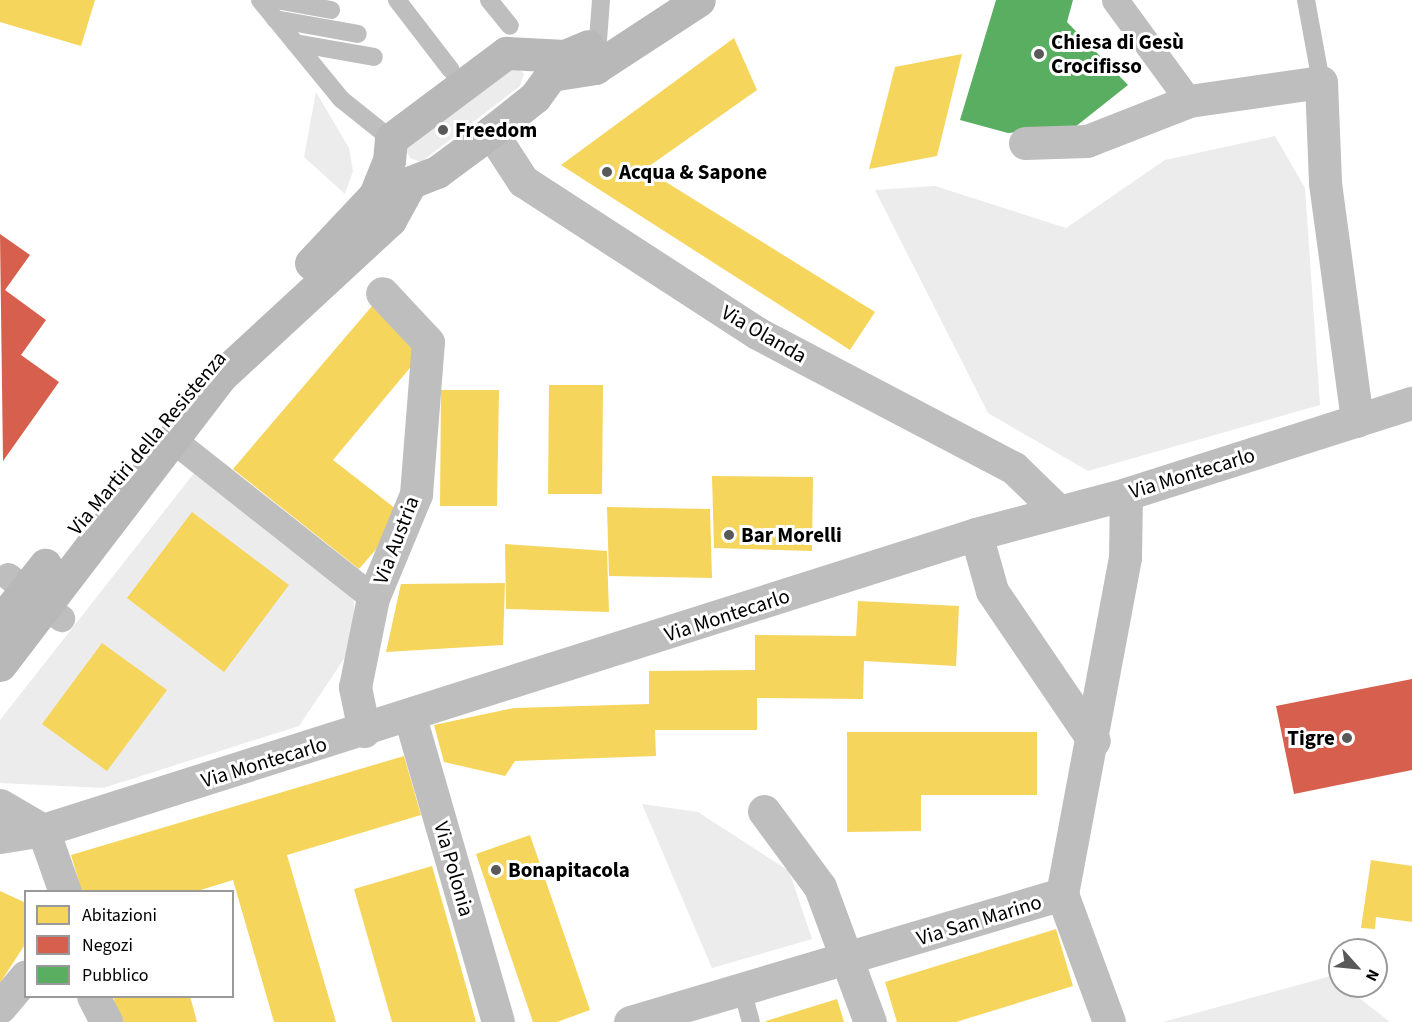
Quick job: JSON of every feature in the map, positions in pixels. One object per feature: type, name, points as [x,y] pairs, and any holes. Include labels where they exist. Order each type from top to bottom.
[{"type":"main road","name":"Via Martiri della Resistenza","points":[[545,63],[598,40],[665,0]]},
{"type":"main road","name":"Via Martiri della Resistenza","points":[[0,665],[21,602],[181,395],[359,216],[397,160],[506,53],[545,63],[596,68],[699,0]]},
{"type":"main road","points":[[397,160],[437,172],[535,97],[545,63]]},
{"type":"main road","name":"Via Martiri della Resistenza","points":[[21,602],[172,439],[222,375],[390,220],[397,160]]},
{"type":"street","points":[[1115,0],[1189,101]]},
{"type":"street","points":[[1025,143],[1087,141],[1189,101],[1321,82],[1325,183],[1357,421]]},
{"type":"street","name":"Via Olanda","points":[[491,132],[523,181],[757,333],[1014,468],[1057,510]]},
{"type":"street","name":"Via Austria","points":[[364,731],[355,687],[374,598],[416,494],[428,342],[382,293]]},
{"type":"street","name":"Via Montecarlo","points":[[0,837],[43,830],[410,717],[976,534],[1057,510],[1125,494],[1412,404]]},
{"type":"street","name":"Via Martiri della Resistenza","points":[[172,439],[374,598]]},
{"type":"street","name":"Via San Marino","points":[[630,1022],[850,960],[1062,894],[1094,741],[1125,557],[1125,494]]},
{"type":"street","points":[[976,534],[992,591],[1094,741]]},
{"type":"street","name":"Via Polonia","points":[[410,717],[498,1022]]},
{"type":"street","points":[[0,805],[43,830],[65,890]]},
{"type":"street","points":[[764,811],[820,887],[850,960],[870,1022]]},
{"type":"street","points":[[1062,894],[1108,1022]]},
{"type":"street","points":[[0,1007],[24,978]]},
{"type":"street","points":[[94,998],[106,1022]]},
{"type":"lane","points":[[260,0],[341,99],[397,160]]},
{"type":"lane","points":[[276,0],[331,10]]},
{"type":"lane","points":[[397,0],[451,70]]},
{"type":"lane","points":[[489,0],[510,26]]},
{"type":"lane","points":[[598,40],[601,0]]},
{"type":"lane","points":[[1306,0],[1321,82]]},
{"type":"lane","points":[[275,20],[358,34]]},
{"type":"lane","points":[[295,42],[374,57]]},
{"type":"lane","points":[[742,989],[752,1022]]},
{"type":"shaded area","points":[[514,64],[524,74],[520,86],[421,162],[410,158],[405,149]]},
{"type":"shaded area","points":[[316,92],[349,148],[353,171],[345,194],[304,157]]},
{"type":"shaded area","points":[[1275,136],[1305,188],[1320,405],[1088,471],[988,413],[875,190],[935,186],[1066,228],[1165,160]]},
{"type":"shaded area","points":[[195,472],[353,591],[356,641],[299,726],[103,788],[0,783],[0,720]]},
{"type":"shaded area","points":[[642,804],[698,812],[789,871],[812,939],[712,968]]},
{"type":"shaded area","points":[[1328,977],[1328,998],[1359,998],[1390,1022],[1163,1022]]},
{"type":"building: Abitazioni","points":[[0,0],[95,0],[81,46],[0,22]]},
{"type":"building: Abitazioni","points":[[734,38],[757,90],[645,169],[875,312],[850,350],[561,165]]},
{"type":"building: Abitazioni","points":[[962,54],[937,156],[869,169],[895,67]]},
{"type":"building: Abitazioni","points":[[372,306],[424,351],[333,460],[405,516],[359,569],[233,469]]},
{"type":"building: Abitazioni","points":[[549,385],[603,385],[602,494],[548,494]]},
{"type":"building: Abitazioni","points":[[441,390],[499,390],[497,506],[440,506]]},
{"type":"building: Abitazioni","points":[[712,476],[813,477],[812,551],[714,548]]},
{"type":"building: Abitazioni","points":[[607,507],[710,509],[712,578],[609,576]]},
{"type":"building: Abitazioni","points":[[192,512],[289,585],[224,672],[127,598]]},
{"type":"building: Abitazioni","points":[[505,544],[607,551],[609,612],[506,609]]},
{"type":"building: Abitazioni","points":[[505,583],[503,645],[386,652],[401,584]]},
{"type":"building: Abitazioni","points":[[858,601],[959,606],[956,666],[864,661],[863,699],[757,698],[757,730],[655,730],[656,756],[515,761],[505,776],[444,762],[434,725],[514,708],[649,704],[649,671],[755,670],[755,635],[856,636]]},
{"type":"building: Abitazioni","points":[[102,643],[167,690],[107,771],[42,724]]},
{"type":"building: Abitazioni","points":[[847,732],[1037,732],[1037,795],[921,795],[921,831],[847,832]]},
{"type":"building: Abitazioni","points":[[404,756],[421,815],[287,855],[336,1022],[274,1022],[233,880],[200,890],[81,890],[71,855]]},
{"type":"building: Abitazioni","points":[[530,835],[590,1010],[557,1022],[533,1022],[476,854]]},
{"type":"building: Abitazioni","points":[[1371,860],[1412,866],[1412,922],[1376,917],[1375,929],[1361,928]]},
{"type":"building: Abitazioni","points":[[432,866],[476,1022],[392,1022],[354,889]]},
{"type":"building: Abitazioni","points":[[0,891],[24,902],[24,946],[0,983]]},
{"type":"building: Abitazioni","points":[[1056,929],[1073,986],[956,1022],[897,1022],[885,982]]},
{"type":"building: Abitazioni","points":[[114,998],[191,998],[197,1022],[120,1022]]},
{"type":"building: Abitazioni","points":[[837,999],[844,1022],[766,1022],[766,1021]]},
{"type":"building: Negozi","points":[[0,234],[30,255],[5,290],[46,320],[21,355],[59,382],[3,461]]},
{"type":"building: Negozi","name":"Tigre","points":[[1412,679],[1412,770],[1294,794],[1276,706]]},
{"type":"building: Pubblico","name":"Chiesa di Gesù Crocifisso","points":[[996,0],[1073,0],[1067,22],[1128,85],[1075,127],[1008,133],[960,120]]},
{"type":"place","name":"Chiesa di Gesù Crocifisso","points":[[1039,54]]},
{"type":"place","name":"Freedom","points":[[443,130]]},
{"type":"place","name":"Acqua & Sapone","points":[[607,172]]},
{"type":"place","name":"Bar Morelli","points":[[729,535]]},
{"type":"place","name":"Tigre","points":[[1347,738]]},
{"type":"place","name":"Bonapitacola","points":[[496,870]]}]
